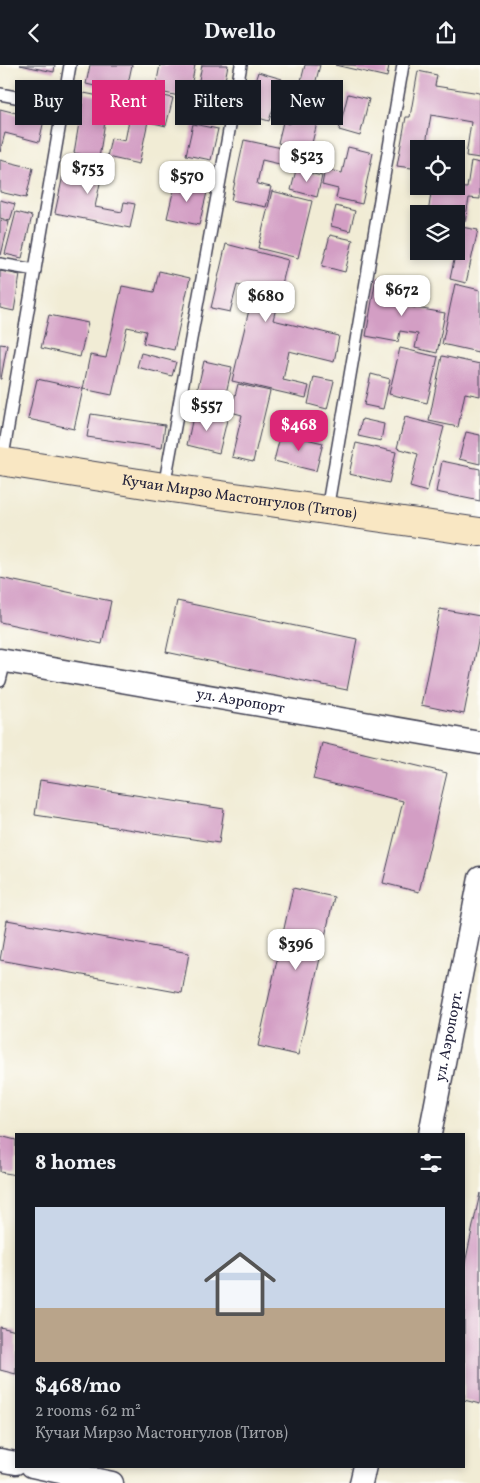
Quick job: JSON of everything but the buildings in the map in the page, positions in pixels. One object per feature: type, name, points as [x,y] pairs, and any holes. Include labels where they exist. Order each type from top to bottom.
[{"type":"street","name":"Кучаи Мирзо Мастонгулов (Титов)","points":[[1,462],[480,532]]},
{"type":"street","name":"ул. Аэропорт","points":[[2,668],[480,743]]},
{"type":"street","name":"ул. Аэропорт.","points":[[430,1133],[480,878]]},
{"type":"street","points":[[0,1460],[15,1463]]},
{"type":"street","points":[[41,1468],[112,1483]]},
{"type":"street","points":[[362,1483],[365,1468]]},
{"type":"lane","points":[[67,80],[70,65]]},
{"type":"lane","points":[[164,487],[241,65]]},
{"type":"lane","points":[[326,510],[404,65]]},
{"type":"lane","points":[[0,94],[15,97]]},
{"type":"lane","points":[[1,462],[60,125]]},
{"type":"lane","points":[[0,264],[35,270]]}]
